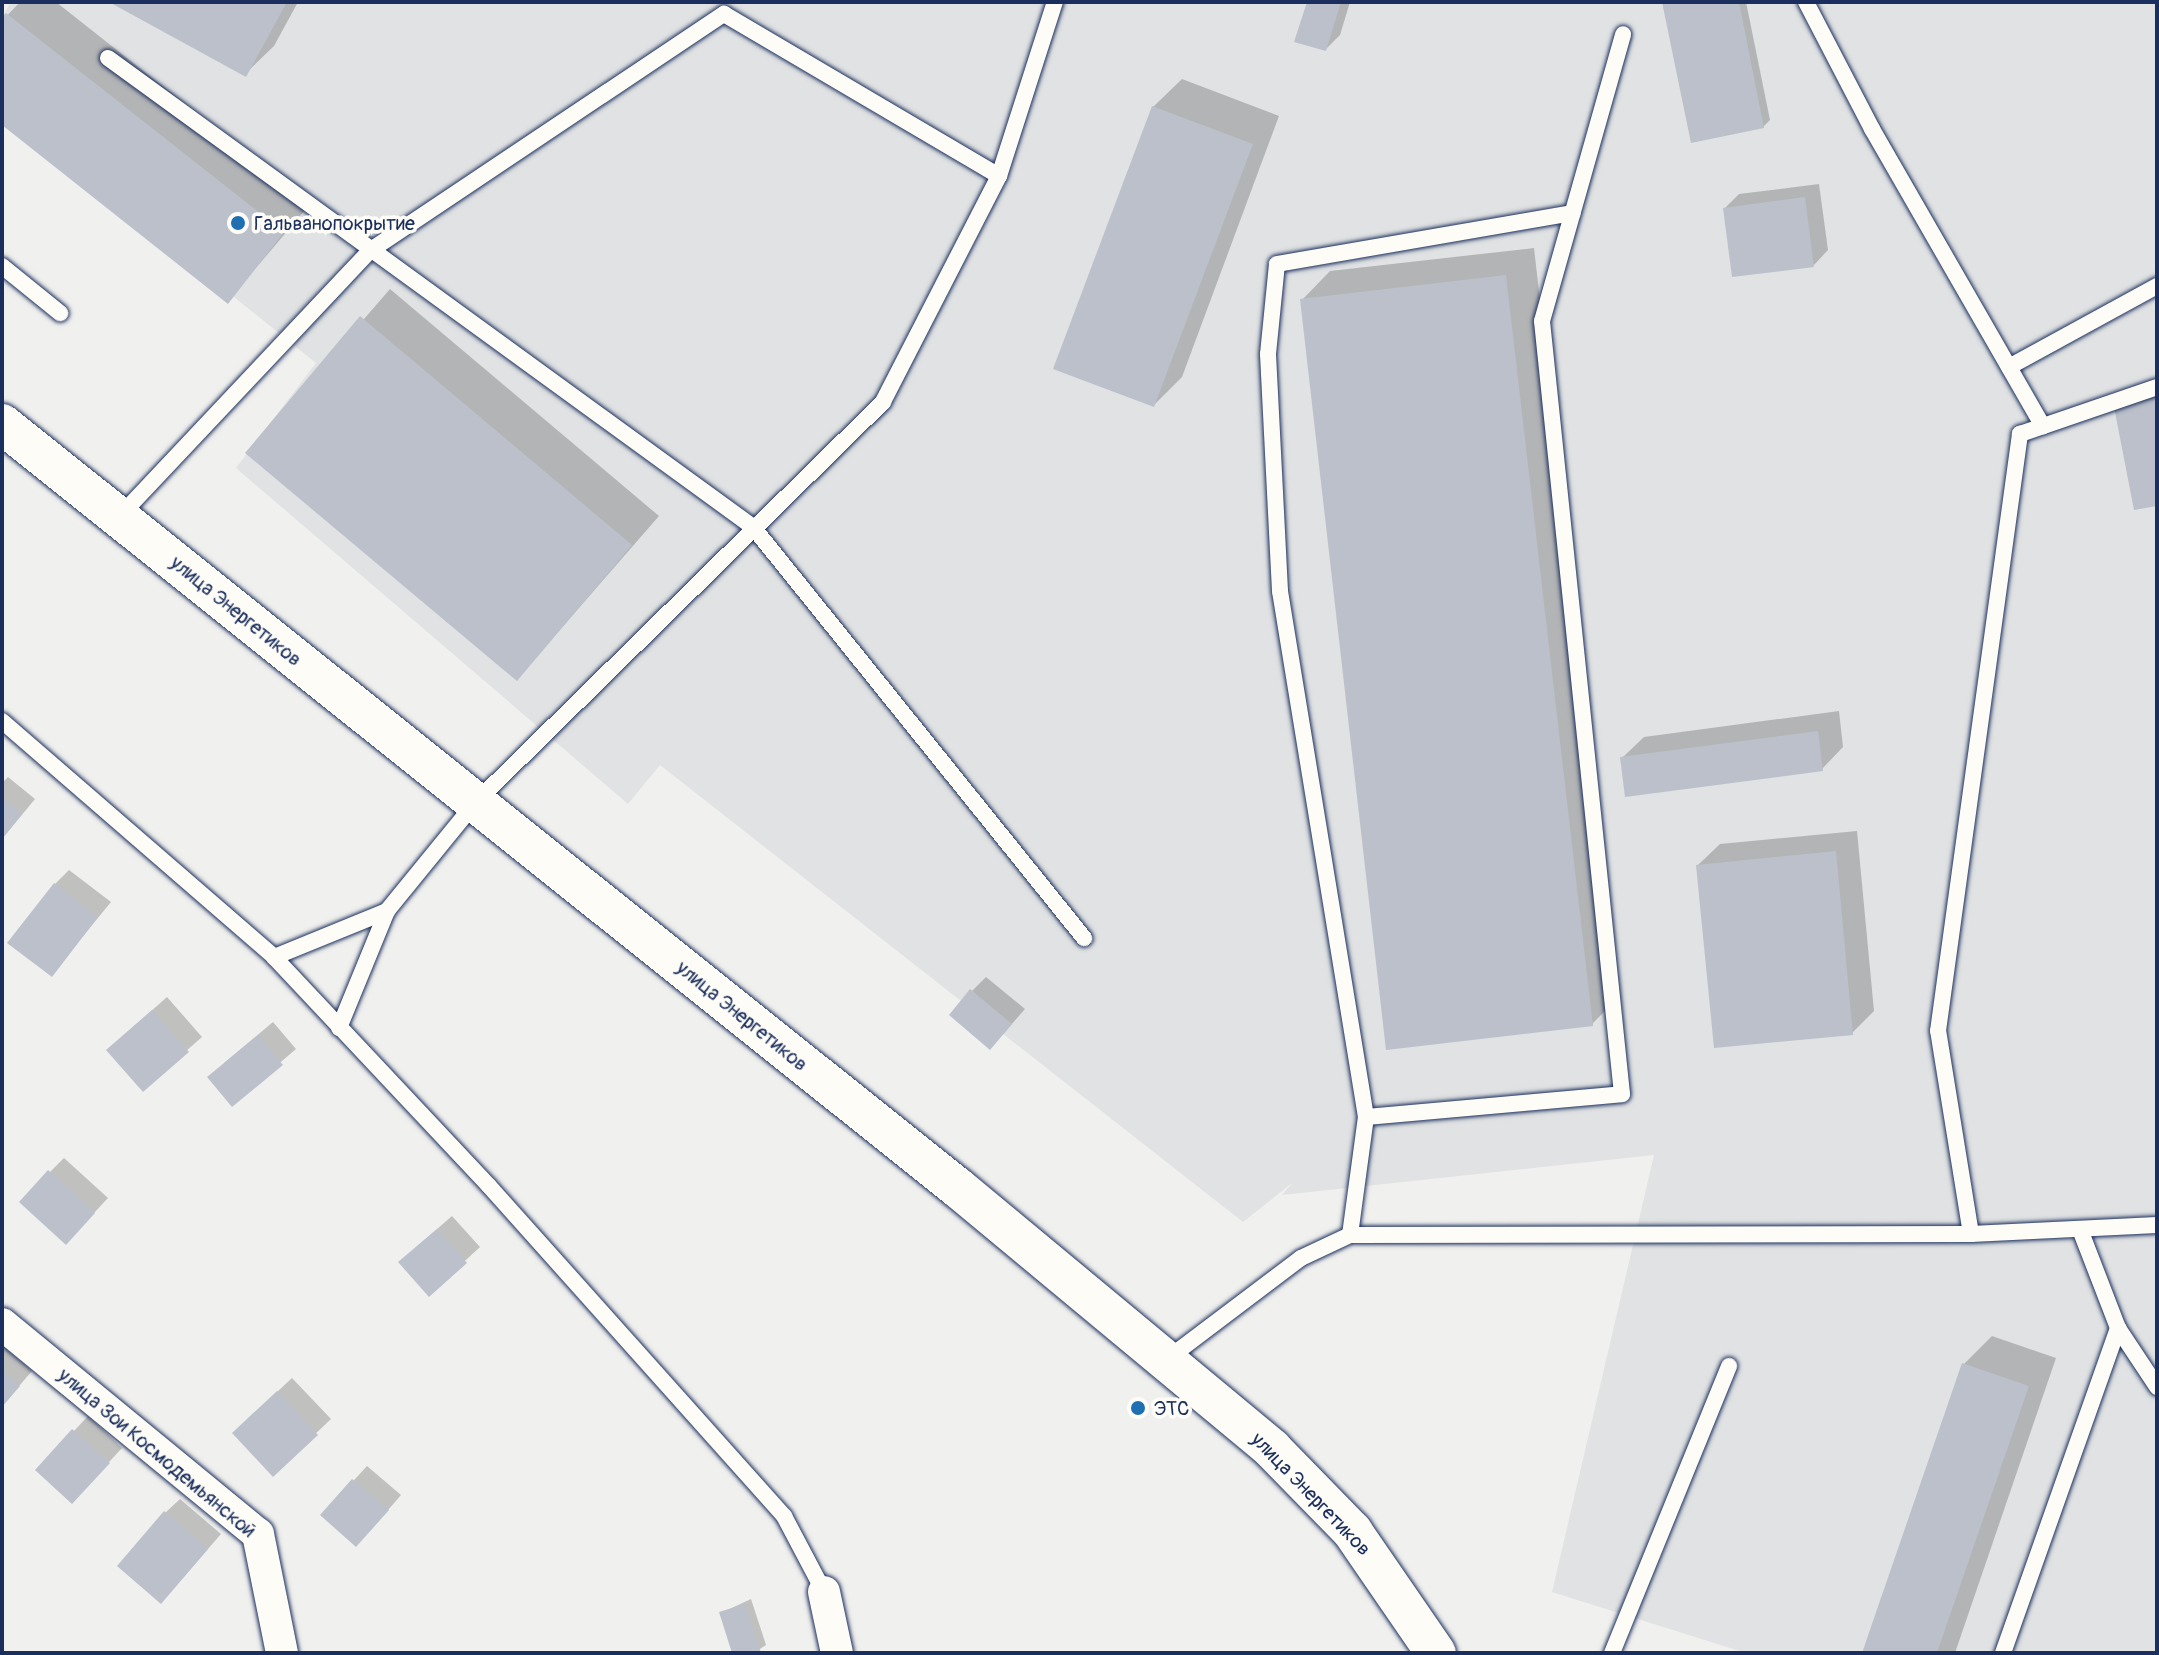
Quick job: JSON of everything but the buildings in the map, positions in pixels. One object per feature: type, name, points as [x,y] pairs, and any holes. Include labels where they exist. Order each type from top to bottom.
[{"type":"street","name":"улица Энергетиков","points":[[2,424],[1272,1449],[1352,1531],[1414,1613],[1436,1653]]},
{"type":"street","name":"улица Зои Космодемьянской","points":[[2,1324],[258,1534],[282,1653]]},
{"type":"street","points":[[824,1592],[837,1653]]},
{"type":"lane","points":[[339,1028],[387,911],[475,803],[883,402],[999,176],[1055,2]]},
{"type":"lane","points":[[1806,2],[1872,129],[2043,426]]},
{"type":"lane","points":[[119,517],[371,250],[728,8],[999,176]]},
{"type":"lane","points":[[1366,1117],[1622,1094],[1542,321],[1623,34]]},
{"type":"lane","points":[[108,58],[753,527],[1084,938]]},
{"type":"lane","points":[[1350,1235],[1366,1117],[1280,591],[1268,354],[1277,264],[1573,213]]},
{"type":"lane","points":[[2,266],[60,313]]},
{"type":"lane","points":[[2009,367],[2157,286]]},
{"type":"lane","points":[[1971,1234],[1938,1031],[2020,434],[2157,387]]},
{"type":"lane","points":[[2,721],[274,957],[489,1186],[784,1516],[824,1592]]},
{"type":"lane","points":[[274,957],[387,911]]},
{"type":"lane","points":[[1165,1360],[1301,1258],[1350,1235],[1971,1234],[2081,1232],[2157,1225]]},
{"type":"lane","points":[[2081,1232],[2118,1328],[2157,1387]]},
{"type":"lane","points":[[2003,1653],[2118,1328]]},
{"type":"lane","points":[[1612,1653],[1729,1366]]},
{"type":"shaded area","points":[[11,2],[2157,2],[2157,1653],[1746,1653],[1552,1592],[1654,1155],[1282,1195],[1292,1183],[1243,1222],[660,765],[628,804],[236,468],[316,363],[2,110],[2,17]]},
{"type":"place","name":"Гальванопокрытие","points":[[238,223]]},
{"type":"place","name":"ЭТС","points":[[1138,1408]]}]
